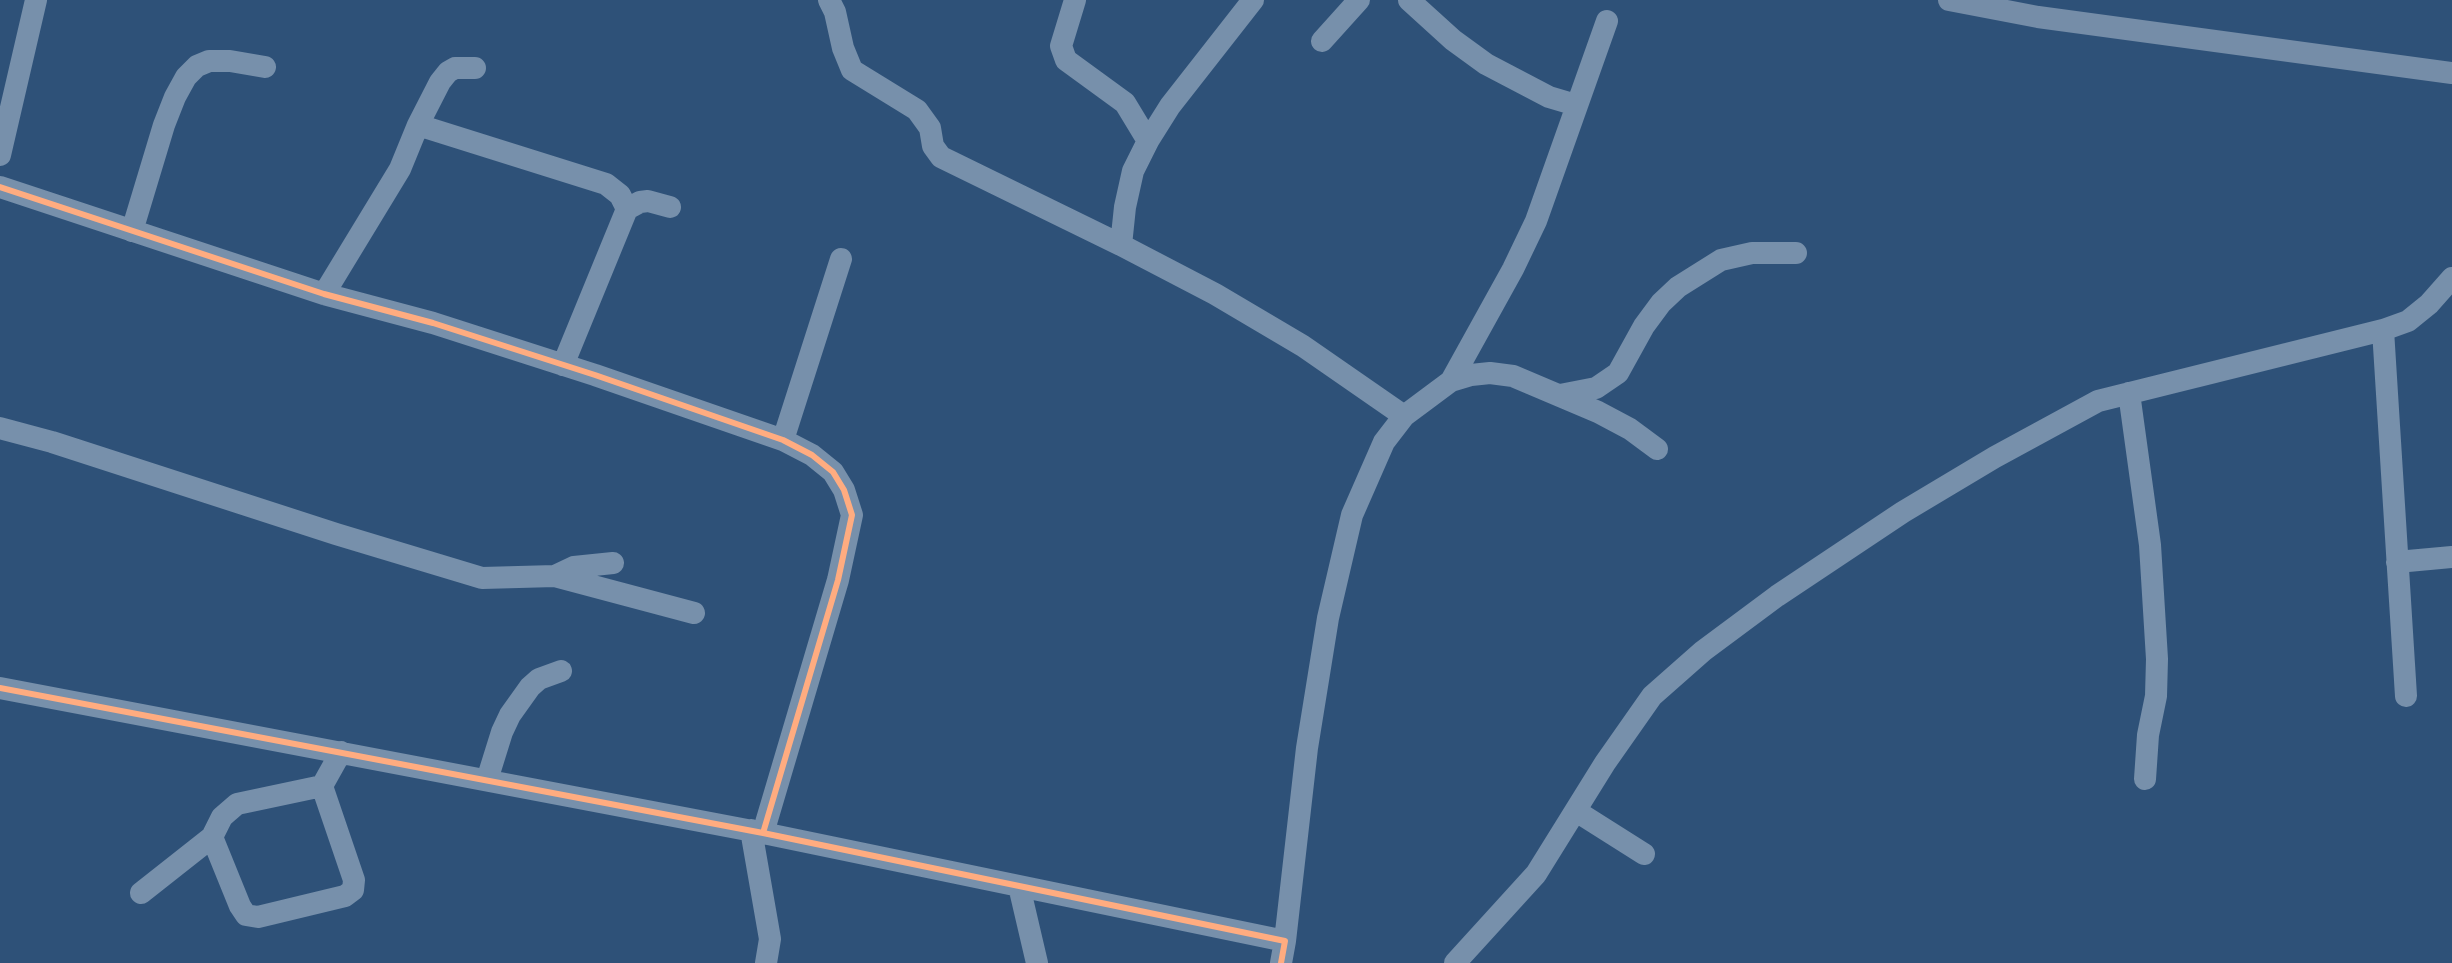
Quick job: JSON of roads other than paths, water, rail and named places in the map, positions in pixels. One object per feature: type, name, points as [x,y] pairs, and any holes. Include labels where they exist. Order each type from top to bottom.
[{"type":"main road","points":[[1949,0],[2046,18],[2452,73]]},
{"type":"street","points":[[0,155],[3,132],[36,0]]},
{"type":"street","points":[[829,0],[835,12],[843,48],[852,70],[917,110],[930,128],[933,146],[941,157],[1121,245],[1215,294],[1303,346],[1404,416]]},
{"type":"street","points":[[1075,0],[1061,46],[1066,60],[1124,103],[1148,141]]},
{"type":"street","points":[[1121,245],[1124,207],[1133,171],[1148,141],[1174,100],[1253,0]]},
{"type":"street","points":[[1322,40],[1358,0]]},
{"type":"street","points":[[1409,0],[1453,40],[1486,64],[1549,97],[1576,105]]},
{"type":"street","points":[[1451,381],[1513,269],[1536,221],[1576,105],[1607,22]]},
{"type":"street","points":[[132,231],[164,125],[175,97],[186,77],[197,66],[209,61],[230,61],[265,67]]},
{"type":"street","points":[[324,294],[400,169],[418,125],[440,82],[448,72],[455,68],[475,68]]},
{"type":"street","points":[[418,125],[606,184],[620,195],[627,209]]},
{"type":"street","points":[[0,187],[324,294],[433,324],[563,365],[783,440],[812,455],[834,472],[844,490],[852,514],[838,580],[757,832],[770,939],[766,963]]},
{"type":"street","points":[[563,365],[627,209],[640,202],[648,201],[670,207]]},
{"type":"street","points":[[1560,395],[1596,388],[1618,374],[1644,326],[1661,303],[1678,287],[1721,260],[1752,253],[1796,253]]},
{"type":"street","points":[[783,440],[841,259]]},
{"type":"street","points":[[1455,963],[1536,874],[1605,763],[1652,696],[1703,651],[1777,596],[1916,504],[1995,457],[2098,401],[2383,330],[2408,321],[2429,304],[2452,278]]},
{"type":"street","points":[[2383,330],[2406,696]]},
{"type":"street","points":[[1281,963],[1285,941],[1307,748],[1328,618],[1352,515],[1384,442],[1404,416],[1451,381],[1472,375],[1490,373],[1513,376],[1560,395],[1630,429],[1657,449]]},
{"type":"street","points":[[2129,393],[2150,545],[2157,659],[2156,696],[2148,734],[2145,779]]},
{"type":"street","points":[[0,428],[52,442],[336,534],[482,578],[555,576],[694,613]]},
{"type":"street","points":[[2397,562],[2452,557]]},
{"type":"street","points":[[555,576],[574,567],[613,563]]},
{"type":"street","points":[[487,780],[502,732],[510,715],[530,687],[539,679],[561,671]]},
{"type":"street","points":[[0,688],[757,832],[1285,941]]},
{"type":"street","points":[[212,837],[240,906],[246,915],[258,917],[345,896],[353,890],[354,880],[322,786],[341,752]]},
{"type":"street","points":[[141,893],[212,837],[222,817],[237,804],[322,786]]},
{"type":"street","points":[[1576,811],[1644,854]]},
{"type":"street","points":[[1019,886],[1038,963]]}]
